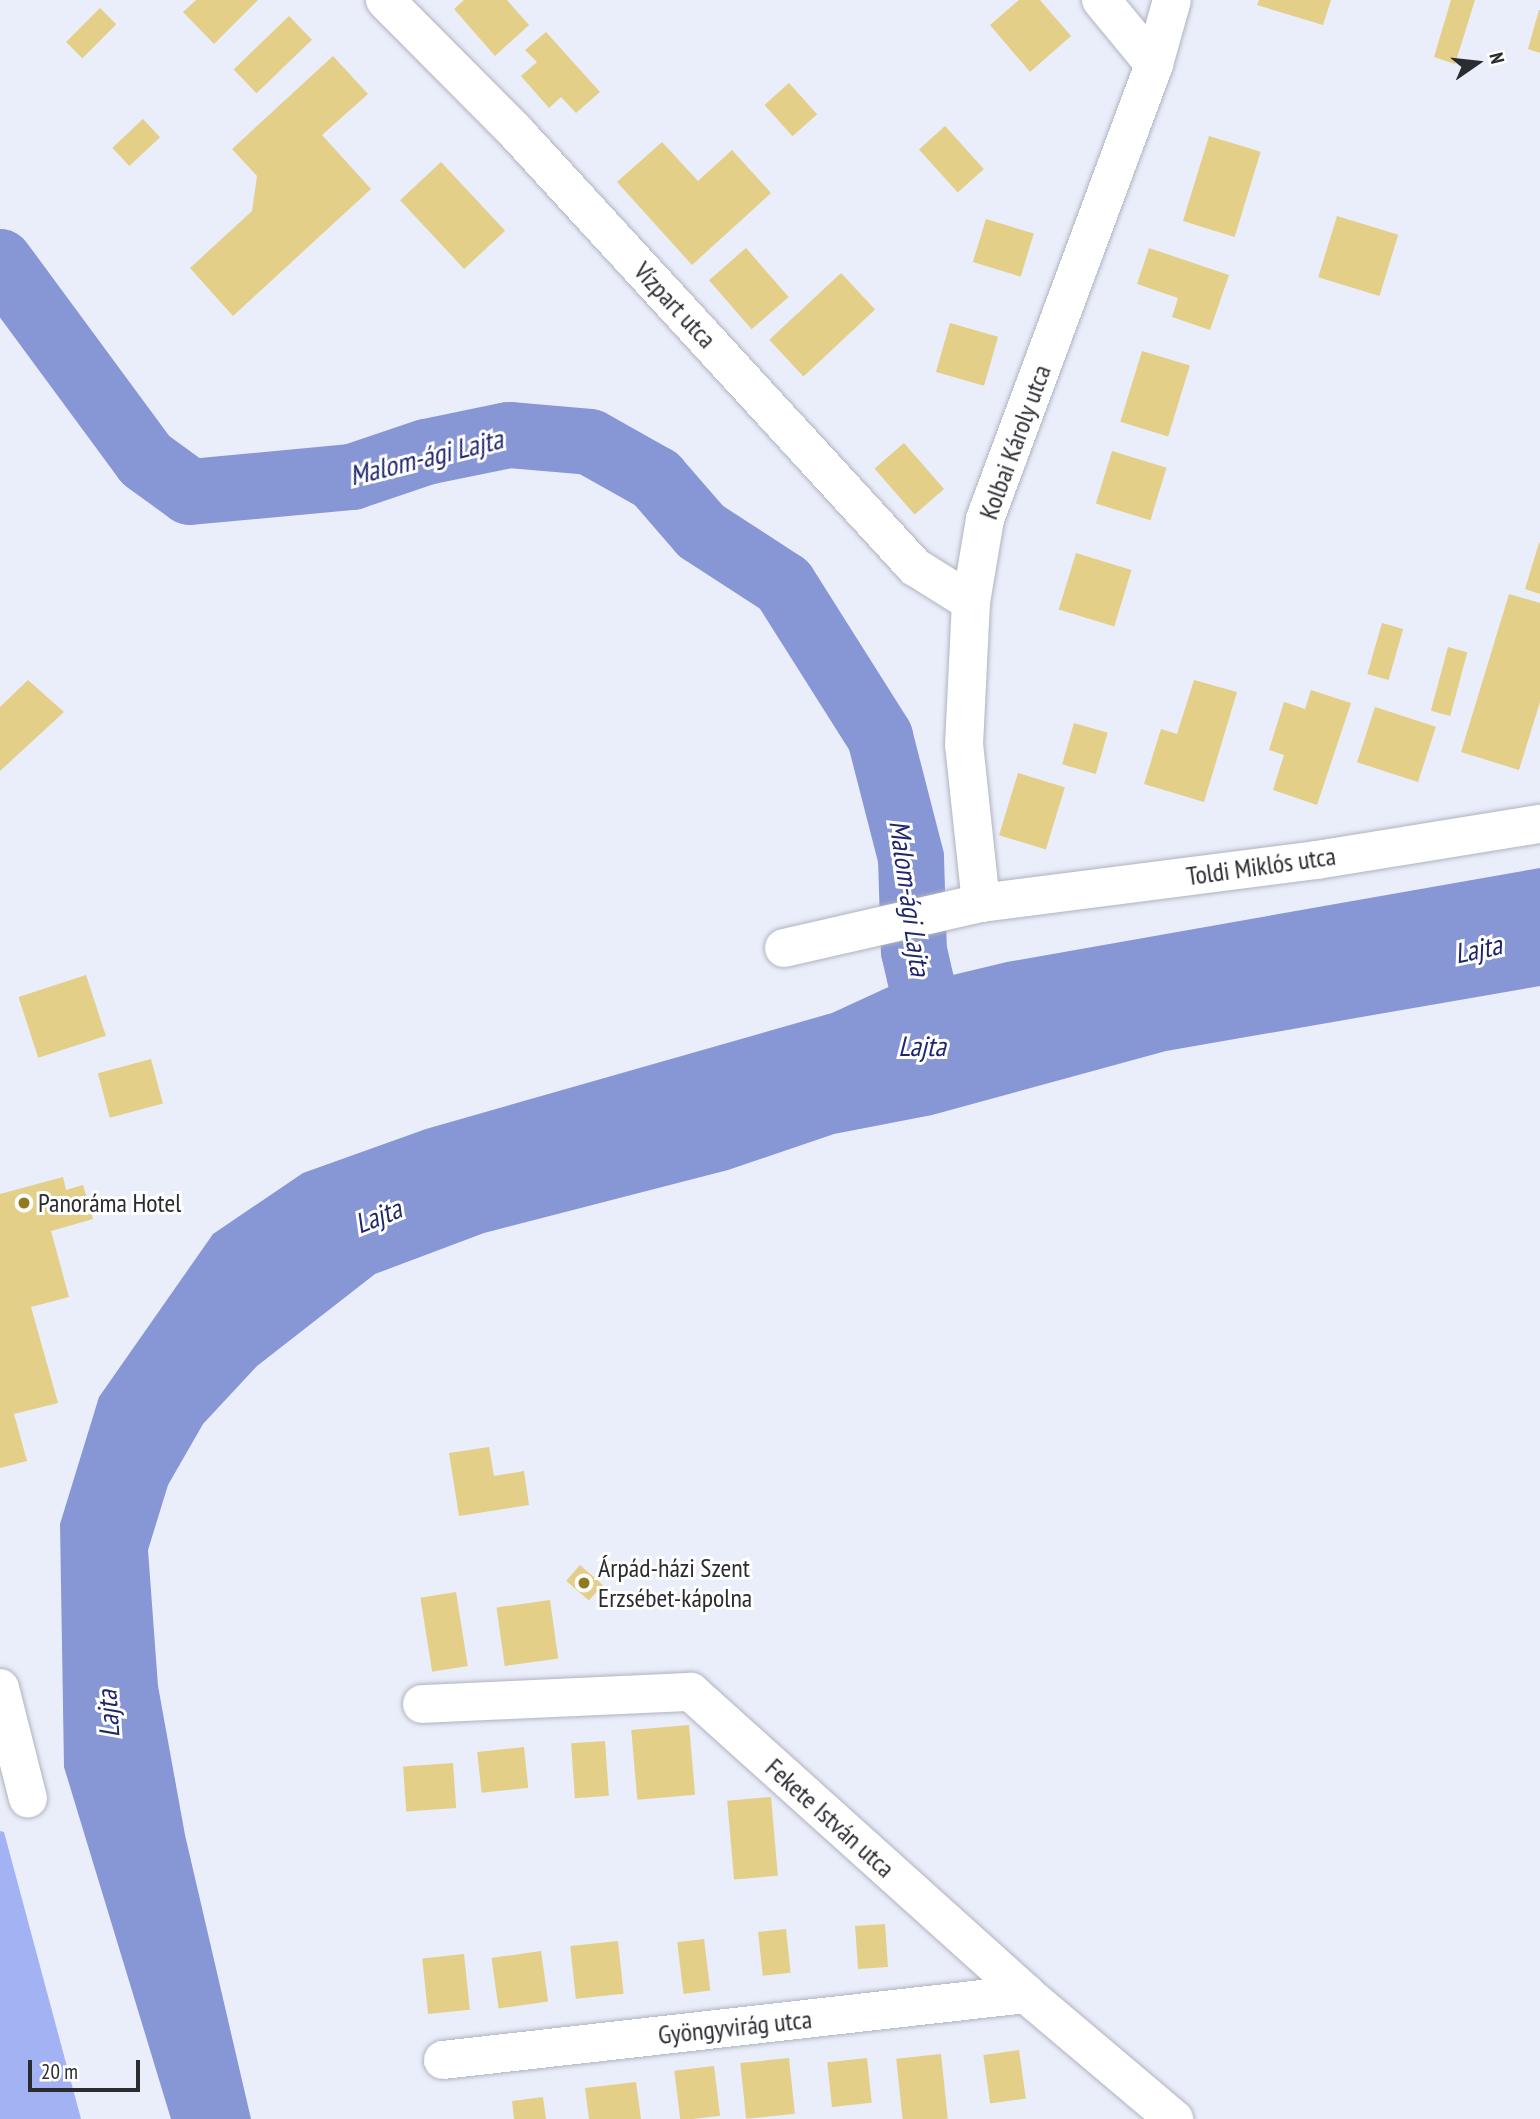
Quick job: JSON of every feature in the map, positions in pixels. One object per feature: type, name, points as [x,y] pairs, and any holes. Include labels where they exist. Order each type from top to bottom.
[{"type":"street","name":"Vízpart utca","points":[[385,0],[515,131],[915,567],[971,602]]},
{"type":"street","points":[[1101,0],[1154,64]]},
{"type":"street","name":"Kolbai Károly utca","points":[[965,906],[964,745],[971,602],[985,519],[1154,64],[1172,0]]},
{"type":"street","name":"Toldi Miklós utca","points":[[784,948],[965,906],[1317,860],[1540,824]]},
{"type":"street","points":[[0,1688],[28,1799]]},
{"type":"street","name":"Fekete István utca","points":[[422,1704],[691,1692],[1026,1994],[1174,2119]]},
{"type":"street","name":"Gyöngyvirág utca","points":[[443,2060],[1026,1994]]},
{"type":"shaded area","points":[[0,1831],[4,1832],[81,2119],[0,2119]]},
{"type":"water","name":"Lajta","points":[[1540,868],[1540,986],[1166,1051],[932,1115],[834,1134],[728,1170],[484,1233],[375,1274],[257,1366],[203,1424],[168,1485],[148,1550],[158,1686],[185,1835],[251,2119],[171,2119],[64,1767],[60,1524],[99,1397],[213,1234],[303,1173],[426,1129],[832,1013],[908,978],[904,940],[930,928],[940,978],[1007,962]]},
{"type":"building","points":[[196,0],[258,0],[214,44],[183,12]]},
{"type":"building","points":[[464,0],[507,0],[529,25],[495,56],[454,9]]},
{"type":"building","points":[[1019,0],[1040,0],[1071,36],[1030,72],[990,25]]},
{"type":"building","points":[[1259,0],[1331,0],[1323,25],[1257,5]]},
{"type":"building","points":[[1451,0],[1475,0],[1455,64],[1434,57]]},
{"type":"building","points":[[100,8],[116,24],[82,58],[66,42]]},
{"type":"building","points":[[1540,10],[1540,53],[1528,49]]},
{"type":"building","points":[[289,16],[312,40],[257,93],[234,69]]},
{"type":"building","points":[[546,32],[600,92],[576,113],[561,97],[549,108],[521,76],[537,62],[525,50]]},
{"type":"building","points":[[333,56],[368,94],[322,135],[371,189],[233,316],[190,268],[252,211],[257,176],[232,149]]},
{"type":"building","points":[[789,83],[817,114],[793,136],[764,105]]},
{"type":"building","points":[[143,119],[160,137],[129,166],[112,148]]},
{"type":"building","points":[[945,126],[984,169],[958,193],[919,149]]},
{"type":"building","points":[[1209,136],[1261,152],[1235,237],[1183,221]]},
{"type":"building","points":[[662,142],[698,181],[732,150],[771,193],[692,265],[617,182]]},
{"type":"building","points":[[441,162],[505,231],[464,269],[400,200]]},
{"type":"building","points":[[1337,216],[1398,235],[1379,296],[1318,277]]},
{"type":"building","points":[[986,219],[1034,234],[1021,277],[973,262]]},
{"type":"building","points":[[746,248],[789,297],[752,329],[709,280]]},
{"type":"building","points":[[1149,248],[1229,275],[1210,330],[1172,317],[1178,298],[1137,284]]},
{"type":"building","points":[[841,273],[875,310],[803,376],[769,340]]},
{"type":"building","points":[[950,323],[998,337],[984,386],[936,372]]},
{"type":"building","points":[[1142,351],[1190,366],[1168,436],[1120,422]]},
{"type":"building","points":[[904,443],[944,489],[915,515],[875,469]]},
{"type":"building","points":[[1112,451],[1167,468],[1150,520],[1096,504]]},
{"type":"building","points":[[1540,543],[1540,594],[1525,589]]},
{"type":"building","points":[[1076,553],[1131,570],[1114,626],[1059,609]]},
{"type":"building","points":[[1509,594],[1540,603],[1540,702],[1519,770],[1461,752]]},
{"type":"building","points":[[1382,623],[1403,629],[1389,680],[1367,674]]},
{"type":"building","points":[[1448,647],[1467,652],[1450,716],[1431,711]]},
{"type":"building","points":[[28,680],[64,712],[0,771],[0,707]]},
{"type":"building","points":[[1194,680],[1237,692],[1204,802],[1144,784],[1161,729],[1177,734]]},
{"type":"building","points":[[1311,690],[1351,703],[1317,805],[1273,790],[1284,755],[1269,750],[1284,702],[1305,709]]},
{"type":"building","points":[[1375,707],[1436,727],[1418,782],[1357,762]]},
{"type":"building","points":[[1074,723],[1108,733],[1096,774],[1062,764]]},
{"type":"building","points":[[1018,773],[1065,787],[1046,849],[999,835]]},
{"type":"building","points":[[86,975],[106,1036],[38,1058],[18,997]]},
{"type":"building","points":[[151,1059],[163,1103],[110,1118],[98,1073]]},
{"type":"building","points":[[63,1177],[66,1190],[83,1185],[93,1219],[51,1231],[69,1297],[31,1307],[58,1403],[14,1414],[27,1461],[0,1468],[0,1194]]},
{"type":"building","points":[[489,1447],[494,1476],[524,1471],[529,1505],[459,1516],[449,1453]]},
{"type":"building","name":"Árpád-házi Szent Erzsébet-kápolna","points":[[580,1565],[603,1585],[589,1601],[566,1581]]},
{"type":"building","points":[[456,1592],[468,1666],[432,1672],[420,1598]]},
{"type":"building","points":[[550,1600],[558,1658],[505,1666],[497,1608]]},
{"type":"building","points":[[689,1725],[695,1795],[637,1800],[631,1730]]},
{"type":"building","points":[[605,1741],[609,1796],[575,1798],[571,1743]]},
{"type":"building","points":[[524,1747],[528,1788],[482,1793],[477,1752]]},
{"type":"building","points":[[453,1763],[456,1808],[406,1811],[403,1766]]},
{"type":"building","points":[[771,1797],[778,1876],[734,1880],[727,1801]]},
{"type":"building","points":[[885,1924],[888,1967],[858,1969],[855,1926]]},
{"type":"building","points":[[786,1929],[791,1973],[763,1976],[758,1932]]},
{"type":"building","points":[[704,1939],[710,1991],[684,1994],[677,1942]]},
{"type":"building","points":[[618,1941],[624,1994],[576,1999],[570,1946]]},
{"type":"building","points":[[541,1951],[548,2002],[499,2008],[491,1958]]},
{"type":"building","points":[[464,1954],[470,2010],[428,2014],[422,1958]]},
{"type":"building","points":[[1019,2050],[1026,2099],[990,2104],[983,2055]]},
{"type":"building","points":[[941,2054],[948,2119],[903,2119],[896,2059]]},
{"type":"building","points":[[789,2058],[795,2114],[746,2119],[740,2063]]},
{"type":"building","points":[[867,2058],[872,2103],[832,2107],[827,2062]]},
{"type":"building","points":[[714,2066],[720,2116],[680,2119],[674,2071]]},
{"type":"building","points":[[636,2082],[641,2119],[589,2119],[585,2088]]},
{"type":"building","points":[[543,2097],[546,2119],[514,2119],[512,2101]]},
{"type":"waterway","name":"Malom-ági Lajta","points":[[0,262],[146,460],[190,492],[352,477],[426,452],[509,435],[590,442],[656,479],[701,531],[784,585],[880,737],[911,858],[914,951],[923,989]]},
{"type":"place","name":"Panoráma Hotel","points":[[24,1203]]},
{"type":"place","name":"Árpád-házi Szent Erzsébet-kápolna","points":[[584,1583]]}]
